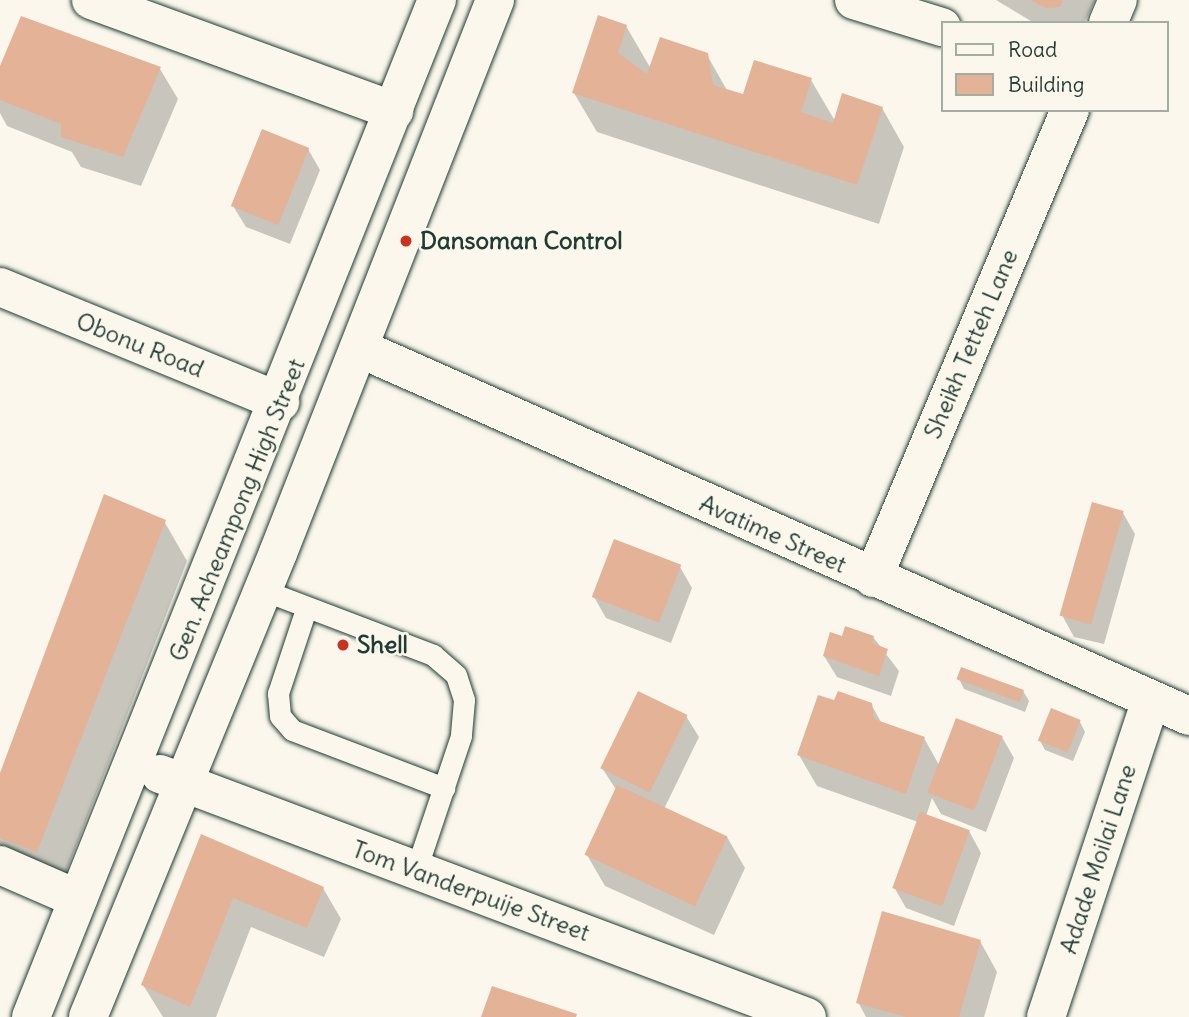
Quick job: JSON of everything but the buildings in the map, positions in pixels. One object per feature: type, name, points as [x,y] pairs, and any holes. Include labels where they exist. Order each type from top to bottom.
[{"type":"street","points":[[91,0],[394,111]]},
{"type":"street","name":"Gen. Acheampong High Street","points":[[31,1017],[136,764],[437,0]]},
{"type":"street","points":[[88,1017],[263,590],[495,0]]},
{"type":"street","points":[[854,0],[940,26]]},
{"type":"street","points":[[1109,21],[1118,0]]},
{"type":"street","name":"Sheikh Tetteh Lane","points":[[873,578],[1069,112]]},
{"type":"street","name":"Obonu Road","points":[[0,287],[280,402]]},
{"type":"street","name":"Avatime Street","points":[[359,348],[1189,716]]},
{"type":"street","name":"Adade Moilai Lane","points":[[1045,1017],[1152,700]]},
{"type":"street","name":"Tom Vanderpuije Street","points":[[136,764],[184,785],[807,1017]]},
{"type":"street","points":[[0,865],[78,899]]},
{"type":"lane","points":[[263,590],[306,609],[433,655],[456,675],[464,700],[461,736],[416,870]]},
{"type":"lane","points":[[306,609],[278,693],[280,716],[292,730],[444,788]]},
{"type":"place","name":"Dansoman Control","points":[[406,241]]},
{"type":"place","name":"Shell","points":[[343,645]]}]
